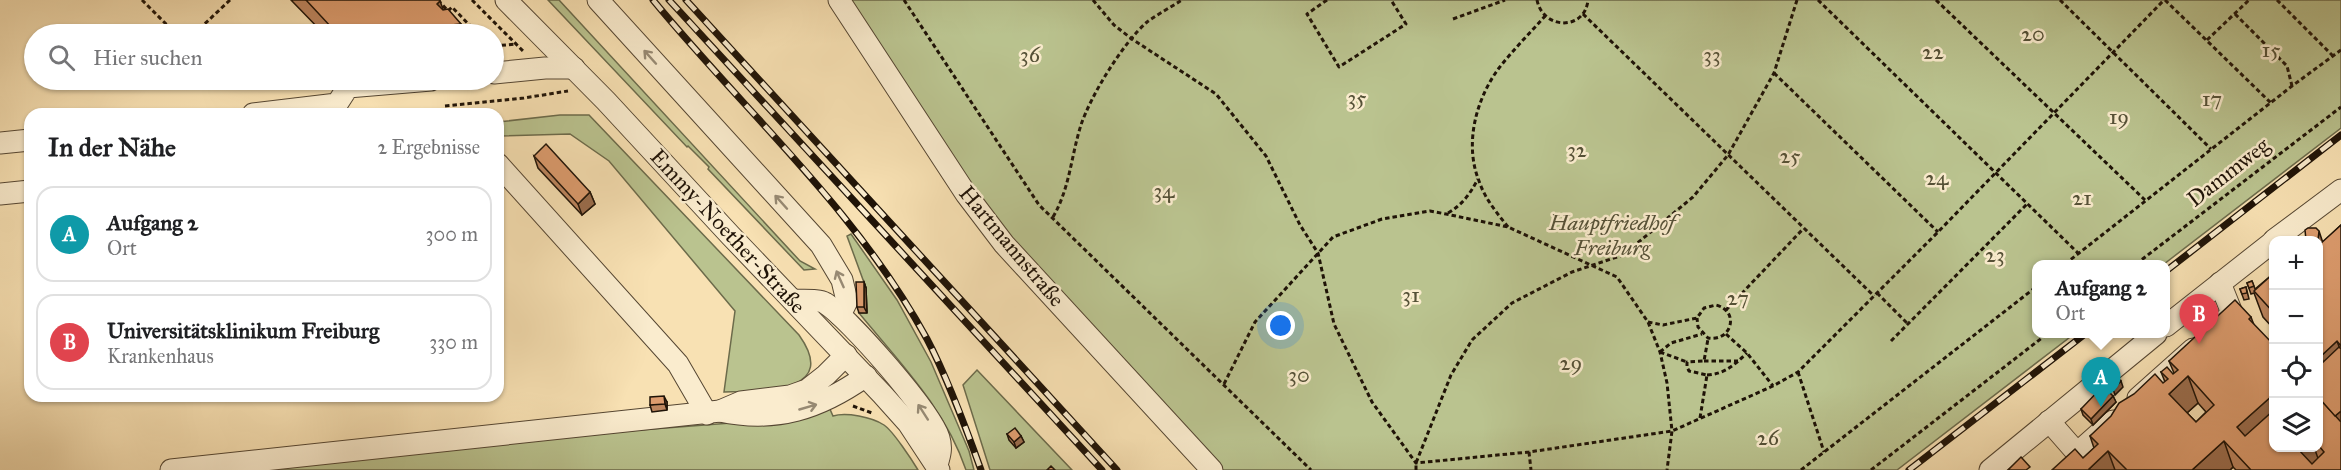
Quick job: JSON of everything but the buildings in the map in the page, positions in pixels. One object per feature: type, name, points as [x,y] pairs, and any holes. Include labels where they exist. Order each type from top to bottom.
[{"type":"street","name":"Emmy-Noether-Straße","points":[[506,0],[574,68],[866,376],[908,423],[938,467]]},
{"type":"street","points":[[598,0],[821,245],[842,280],[847,301],[840,315]]},
{"type":"street","name":"Hartmannstraße","points":[[839,0],[966,194],[1004,244],[1212,470]]},
{"type":"street","points":[[504,72],[574,68]]},
{"type":"street","points":[[304,108],[337,104],[346,90]]},
{"type":"street","points":[[0,143],[24,141]]},
{"type":"street","points":[[504,171],[678,364],[714,412]]},
{"type":"street","points":[[2280,236],[2341,189]]},
{"type":"street","points":[[0,194],[24,191]]},
{"type":"street","points":[[2170,323],[2269,245]]},
{"type":"street","points":[[2049,421],[2071,459],[2232,313],[2220,283]]},
{"type":"street","points":[[794,300],[823,302],[840,315],[910,392],[938,435],[941,450],[938,467]]},
{"type":"street","points":[[1990,470],[2150,338]]},
{"type":"street","points":[[714,412],[741,402],[790,396],[807,390],[846,355]]},
{"type":"street","points":[[171,470],[714,412],[751,417],[790,412],[816,405],[848,389],[866,376]]},
{"type":"path","points":[[142,0],[166,24]]},
{"type":"path","points":[[205,24],[230,0]]},
{"type":"path","points":[[431,7],[439,0],[448,11],[452,7],[468,24]]},
{"type":"path","points":[[904,0],[1039,205],[1311,470]]},
{"type":"path","points":[[1093,0],[1114,25],[1132,39],[1216,94],[1266,156],[1300,225],[1317,253],[1334,324],[1372,402],[1416,462]]},
{"type":"path","points":[[1053,217],[1063,200],[1081,125],[1095,92],[1132,39],[1148,22],[1182,0]]},
{"type":"path","points":[[1327,0],[1307,14],[1339,67],[1406,24],[1391,0]]},
{"type":"path","points":[[1454,19],[1505,0]]},
{"type":"path","points":[[1537,0],[1545,16],[1554,22],[1564,24],[1575,21],[1583,14],[1588,0]]},
{"type":"path","points":[[1416,470],[1416,462],[1451,375],[1472,340],[1512,303],[1591,264],[1623,255],[1693,197],[1728,155],[1774,73],[1797,0]]},
{"type":"path","points":[[1818,0],[2079,254]]},
{"type":"path","points":[[1936,0],[2145,200]]},
{"type":"path","points":[[2060,0],[2211,149]]},
{"type":"path","points":[[1416,462],[1530,452],[1672,431],[1773,386],[1798,372],[2164,0],[2272,103]]},
{"type":"path","points":[[2208,40],[2249,0]]},
{"type":"path","points":[[2277,0],[2333,56]]},
{"type":"path","points":[[1583,14],[1803,229],[1908,324]]},
{"type":"path","points":[[2235,14],[2287,66],[2292,86]]},
{"type":"path","points":[[1508,227],[1490,204],[1478,179],[1472,142],[1479,105],[1498,69],[1545,16]]},
{"type":"path","points":[[504,45],[517,44]]},
{"type":"path","points":[[2071,260],[2292,86],[2341,51]]},
{"type":"path","points":[[1774,73],[1938,232]]},
{"type":"path","points":[[445,105],[524,99],[570,91]]},
{"type":"path","name":"Dammweg","points":[[2141,260],[2341,106]]},
{"type":"path","points":[[1446,214],[1458,207],[1470,194],[1478,179]]},
{"type":"path","points":[[1891,341],[2028,203]]},
{"type":"path","points":[[1224,384],[1255,322],[1333,237],[1382,219],[1430,211],[1446,214],[1508,227],[1617,277],[1648,322],[1660,352],[1667,383],[1672,431],[1667,470]]},
{"type":"path","points":[[1726,310],[1803,229]]},
{"type":"path","points":[[1801,470],[2032,291]]},
{"type":"path","points":[[1709,305],[1721,306],[1726,310],[1731,317],[1731,326],[1726,334],[1714,339],[1702,334],[1697,318],[1704,308],[1709,305]]},
{"type":"path","points":[[1648,322],[1663,325],[1697,318]]},
{"type":"path","points":[[1660,352],[1671,343],[1702,334]]},
{"type":"path","points":[[1726,334],[1747,353],[1773,386]]},
{"type":"path","points":[[1704,361],[1708,338]]},
{"type":"path","points":[[1871,470],[2041,338]]},
{"type":"path","points":[[1660,352],[1687,362],[1738,361]]},
{"type":"path","points":[[1687,362],[1689,371],[1717,375],[1728,370],[1747,353]]},
{"type":"path","points":[[1798,372],[1824,452]]},
{"type":"path","points":[[1700,418],[1707,375]]},
{"type":"path","points":[[1530,452],[1531,470]]},
{"type":"green space","points":[[548,0],[559,0],[800,261],[815,269],[804,270],[708,169],[709,167],[687,147]]},
{"type":"green space","name":"Hauptfriedhof Freiburg","points":[[849,0],[2341,0],[2341,128],[2169,260],[2032,260],[2032,338],[2069,338],[1897,470],[1219,470],[1010,240],[960,172]]},
{"type":"green space","points":[[560,115],[589,115],[799,335],[809,354],[810,369],[803,379],[775,389],[724,392],[735,311],[609,161],[570,134],[504,136],[504,121]]},
{"type":"green space","points":[[851,234],[897,300],[931,362],[969,451],[974,470],[966,470],[934,406],[859,313],[866,313],[866,288],[847,236]]},
{"type":"green space","points":[[977,370],[1072,470],[990,470],[963,385]]},
{"type":"green space","points":[[829,407],[833,416],[859,416],[884,425],[897,439],[918,470],[253,470],[626,431],[783,419]]},
{"type":"railway","points":[[653,0],[834,204],[899,292],[927,339],[942,370],[981,470]]},
{"type":"railway","points":[[669,0],[1102,470]]},
{"type":"railway","points":[[686,0],[1117,470]]},
{"type":"railway","points":[[2170,268],[2341,135]]},
{"type":"railway","points":[[1909,470],[2080,338]]},
{"type":"place","name":"Universitätsklinikum Freiburg","points":[[2199,344]]},
{"type":"place","name":"Aufgang 2","points":[[2101,407]]},
{"type":"park label","name":"20","points":[[2033,33]]},
{"type":"park label","name":"15","points":[[2271,49]]},
{"type":"park label","name":"22","points":[[1933,51]]},
{"type":"park label","name":"36","points":[[1030,54]]},
{"type":"park label","name":"33","points":[[1712,54]]},
{"type":"park label","name":"35","points":[[1357,97]]},
{"type":"park label","name":"17","points":[[2212,98]]},
{"type":"park label","name":"19","points":[[2119,116]]},
{"type":"park label","name":"32","points":[[1577,149]]},
{"type":"park label","name":"25","points":[[1790,155]]},
{"type":"park label","name":"24","points":[[1937,177]]},
{"type":"park label","name":"34","points":[[1164,190]]},
{"type":"park label","name":"21","points":[[2082,197]]},
{"type":"park label","name":"23","points":[[1995,254]]},
{"type":"park label","name":"31","points":[[1411,294]]},
{"type":"park label","name":"27","points":[[1738,297]]},
{"type":"park label","name":"29","points":[[1571,362]]},
{"type":"park label","name":"30","points":[[1299,374]]},
{"type":"park label","name":"26","points":[[1768,437]]}]
